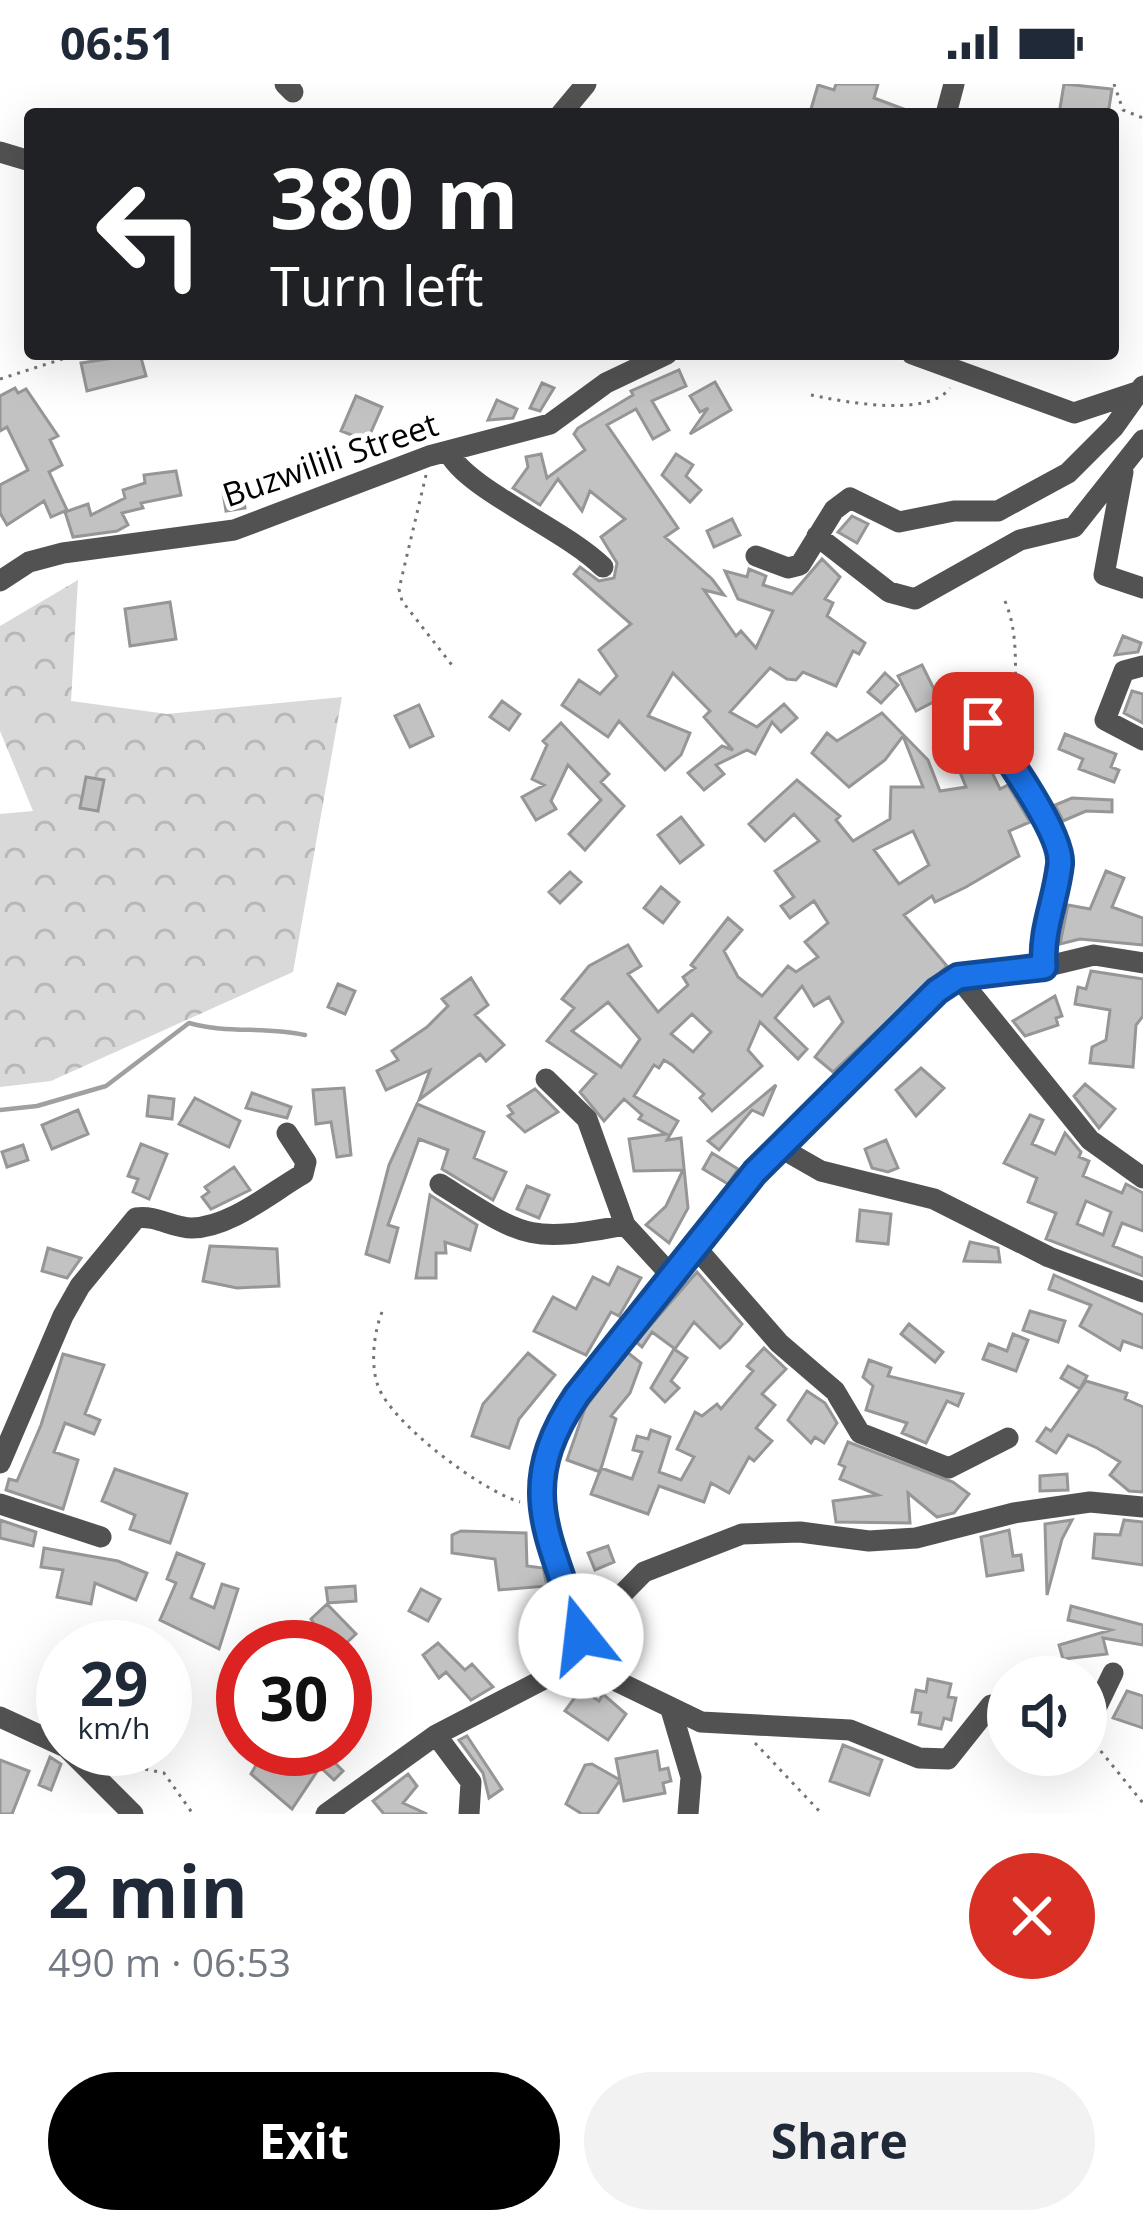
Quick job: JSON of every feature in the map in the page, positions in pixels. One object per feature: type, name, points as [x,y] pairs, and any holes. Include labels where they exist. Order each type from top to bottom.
[{"type":"street","points":[[566,108],[586,84]]},
{"type":"street","name":"Buzwilili Street","points":[[0,581],[29,562],[63,553],[234,530],[438,453],[550,424],[606,382],[655,360]]},
{"type":"street","points":[[928,360],[1074,413],[1140,389]]},
{"type":"street","points":[[756,556],[794,568],[834,510],[850,498],[899,522],[1010,506],[1068,473],[1114,427],[1140,389]]},
{"type":"street","points":[[817,536],[889,592],[915,599],[1020,539],[1074,526],[1143,440]]},
{"type":"street","points":[[438,453],[457,473],[577,541],[604,567]]},
{"type":"street","points":[[1124,466],[1104,575],[1143,588]]},
{"type":"street","points":[[1143,666],[1124,670],[1105,720],[1143,740]]},
{"type":"street","points":[[966,697],[1060,843],[1056,887],[1043,925],[1044,967]]},
{"type":"street","points":[[987,1710],[956,1752],[938,1761],[850,1730],[701,1722],[672,1712],[579,1652],[538,1486],[562,1418],[670,1274],[697,1250],[779,1147],[937,991],[958,977],[1044,967],[1094,955],[1143,962]]},
{"type":"street","points":[[958,977],[1090,1140],[1143,1178]]},
{"type":"street","points":[[546,1079],[593,1129],[625,1225],[670,1274]]},
{"type":"street","points":[[0,1463],[63,1316],[80,1286],[136,1218],[150,1216],[186,1228],[215,1225],[303,1174],[306,1162],[286,1133]]},
{"type":"street","points":[[779,1147],[821,1171],[934,1199],[1049,1257],[1143,1292]]},
{"type":"street","points":[[440,1184],[519,1232],[543,1238],[625,1225]]},
{"type":"street","points":[[697,1250],[779,1343],[835,1391],[851,1425],[868,1438],[950,1468],[1008,1438]]},
{"type":"street","points":[[326,1814],[436,1735],[579,1652],[644,1572],[742,1534],[800,1532],[868,1541],[916,1538],[1014,1513],[1090,1502],[1143,1507]]},
{"type":"street","points":[[0,1504],[101,1537]]},
{"type":"street","points":[[1107,1686],[1113,1673]]},
{"type":"street","points":[[672,1712],[691,1777],[688,1814]]},
{"type":"street","points":[[0,1718],[36,1734]]},
{"type":"street","points":[[436,1735],[471,1782],[469,1814]]},
{"type":"street","points":[[94,1776],[133,1814]]},
{"type":"path","points":[[1114,84],[1123,110],[1143,118]]},
{"type":"path","points":[[0,380],[60,360]]},
{"type":"path","points":[[811,395],[848,403],[926,405],[943,398],[964,374]]},
{"type":"path","points":[[438,453],[399,589],[402,601],[455,669]]},
{"type":"path","points":[[1005,601],[1017,649],[1012,681],[1024,750]]},
{"type":"path","points":[[382,1312],[375,1330],[376,1368],[384,1394],[457,1469],[500,1496],[540,1506]]},
{"type":"path","points":[[742,1721],[761,1751],[822,1814]]},
{"type":"path","points":[[1107,1755],[1143,1803]]},
{"type":"path","points":[[166,1776],[193,1814]]},
{"type":"green space","points":[[78,580],[71,701],[167,714],[342,697],[293,972],[51,1081],[0,1087],[0,814],[33,811],[0,731],[0,626]]},
{"type":"building","points":[[836,84],[878,84],[874,98],[901,108],[811,108],[818,85],[834,90]]},
{"type":"building","points":[[1064,84],[1112,89],[1109,108],[1060,108]]},
{"type":"building","points":[[142,360],[146,376],[87,391],[81,363]]},
{"type":"building","points":[[679,370],[686,386],[652,401],[669,430],[653,439],[636,409],[607,425],[678,528],[665,537],[712,579],[724,595],[704,590],[736,636],[741,631],[756,648],[773,611],[738,599],[725,571],[747,577],[749,569],[766,576],[763,585],[792,594],[822,559],[840,577],[825,599],[833,603],[827,616],[865,643],[859,654],[853,651],[836,686],[803,672],[796,680],[787,679],[770,668],[730,712],[757,727],[784,704],[797,718],[781,732],[772,722],[755,754],[747,750],[716,765],[724,774],[704,790],[688,773],[722,746],[733,750],[704,717],[710,711],[673,673],[648,716],[690,733],[681,755],[665,770],[619,721],[608,737],[562,705],[579,680],[600,694],[617,676],[599,650],[631,624],[574,574],[580,567],[599,581],[614,578],[617,563],[601,537],[625,519],[590,491],[582,511],[558,479],[540,505],[513,488],[528,467],[526,457],[541,454],[547,478],[585,450],[574,434],[578,428],[633,395],[631,391]]},
{"type":"building","points":[[715,382],[731,410],[690,434],[708,408],[700,412],[690,396]]},
{"type":"building","points":[[542,383],[554,388],[540,411],[530,408]]},
{"type":"building","points":[[15,388],[18,393],[26,389],[58,436],[50,440],[62,465],[49,472],[67,510],[51,517],[44,501],[7,525],[0,513],[0,485],[28,470],[7,427],[0,431],[0,396]]},
{"type":"building","points":[[356,396],[382,407],[367,441],[341,431]]},
{"type":"building","points":[[497,400],[517,409],[513,418],[488,420]]},
{"type":"building","points":[[676,454],[693,465],[686,476],[701,490],[690,502],[662,475]]},
{"type":"building","points":[[176,471],[181,495],[141,503],[143,508],[122,513],[128,525],[117,531],[73,537],[65,512],[88,504],[91,515],[125,498],[123,490],[145,483],[144,475]]},
{"type":"building","points":[[241,483],[245,508],[226,511],[222,486]]},
{"type":"building","points":[[852,516],[868,524],[857,543],[838,532]]},
{"type":"building","points":[[732,519],[740,535],[714,547],[707,531]]},
{"type":"building","points":[[170,602],[176,639],[130,646],[125,609]]},
{"type":"building","points":[[1123,636],[1141,643],[1138,652],[1115,655]]},
{"type":"building","points":[[922,665],[939,699],[916,711],[898,676]]},
{"type":"building","points":[[885,673],[898,685],[881,703],[868,692]]},
{"type":"building","points":[[1132,691],[1143,694],[1143,723],[1124,713]]},
{"type":"building","points":[[502,701],[520,714],[509,730],[490,717]]},
{"type":"building","points":[[419,705],[433,736],[410,747],[395,716]]},
{"type":"building","points":[[882,713],[928,760],[940,791],[966,787],[959,770],[970,766],[960,744],[975,737],[1000,789],[1008,785],[1030,822],[1009,831],[1019,856],[935,902],[932,896],[904,915],[947,966],[833,1072],[815,1057],[843,1022],[829,997],[814,1006],[802,986],[775,1018],[807,1049],[798,1059],[760,1022],[748,1050],[762,1066],[712,1111],[700,1098],[704,1094],[672,1065],[664,1060],[659,1068],[654,1065],[634,1096],[678,1121],[667,1140],[681,1138],[688,1208],[669,1243],[646,1225],[666,1206],[683,1170],[634,1171],[629,1139],[666,1134],[639,1119],[642,1115],[624,1099],[604,1121],[580,1092],[596,1074],[547,1041],[574,1008],[562,999],[589,966],[628,945],[641,966],[628,974],[658,1012],[688,985],[683,977],[695,968],[691,965],[728,918],[742,930],[724,951],[738,977],[762,996],[788,966],[796,972],[818,957],[805,942],[828,923],[814,901],[790,918],[781,906],[794,897],[775,871],[819,841],[794,814],[765,841],[749,824],[797,780],[840,816],[836,820],[853,841],[890,819],[891,787],[923,787],[903,736],[885,760],[849,787],[812,753],[827,733],[837,741]],"holes":[[[913,831],[929,865],[899,884],[874,850]],[[608,1002],[640,1039],[621,1067],[572,1031]],[[692,1014],[711,1032],[693,1052],[671,1034]]]},
{"type":"building","points":[[561,723],[609,774],[601,782],[624,806],[585,850],[569,834],[601,800],[568,765],[551,801],[556,809],[536,820],[522,797],[544,785],[532,779],[547,745],[543,741]]},
{"type":"building","points":[[1065,734],[1116,754],[1111,767],[1119,770],[1114,782],[1079,769],[1083,759],[1059,749]]},
{"type":"building","points":[[86,777],[104,780],[98,811],[80,808]]},
{"type":"building","points":[[1072,798],[1112,800],[1112,812],[1086,811],[1063,821],[1055,805]]},
{"type":"building","points":[[681,817],[703,845],[680,863],[658,835]]},
{"type":"building","points":[[1106,871],[1124,878],[1112,907],[1143,918],[1143,945],[1080,939],[1060,944],[1068,905],[1090,909]]},
{"type":"building","points":[[570,872],[581,882],[560,903],[549,892]]},
{"type":"building","points":[[661,887],[679,902],[663,923],[644,908]]},
{"type":"building","points":[[1091,971],[1143,979],[1143,1016],[1136,1025],[1133,1067],[1090,1063],[1092,1047],[1106,1040],[1110,1010],[1075,1004],[1078,987],[1086,989]]},
{"type":"building","points":[[471,978],[488,1005],[475,1015],[504,1045],[486,1061],[480,1054],[419,1100],[430,1070],[386,1090],[377,1071],[398,1060],[392,1051],[427,1027],[448,1006],[442,999]]},
{"type":"building","points":[[338,984],[355,991],[345,1014],[328,1007]]},
{"type":"building","points":[[1055,996],[1062,1016],[1056,1018],[1058,1025],[1025,1036],[1013,1021]]},
{"type":"building","points":[[921,1068],[944,1088],[916,1116],[896,1090]]},
{"type":"building","points":[[1085,1084],[1115,1109],[1099,1128],[1074,1096]]},
{"type":"building","points":[[776,1085],[763,1115],[752,1110],[719,1150],[708,1141]]},
{"type":"building","points":[[344,1088],[351,1155],[337,1157],[331,1122],[316,1124],[313,1090]]},
{"type":"building","points":[[535,1089],[558,1112],[525,1132],[508,1116],[513,1113],[508,1106]]},
{"type":"building","points":[[252,1093],[291,1107],[287,1118],[246,1108]]},
{"type":"building","points":[[149,1096],[174,1099],[172,1119],[147,1116]]},
{"type":"building","points":[[195,1098],[240,1121],[229,1147],[179,1124]]},
{"type":"building","points":[[417,1104],[484,1132],[474,1158],[506,1172],[493,1200],[442,1169],[448,1150],[419,1139],[388,1225],[398,1228],[389,1262],[366,1254],[389,1165]]},
{"type":"building","points":[[78,1110],[88,1134],[52,1149],[42,1125]]},
{"type":"building","points":[[1030,1115],[1043,1120],[1032,1144],[1055,1154],[1065,1133],[1081,1152],[1079,1157],[1089,1161],[1083,1176],[1122,1193],[1126,1184],[1143,1193],[1143,1231],[1122,1223],[1113,1246],[1143,1258],[1143,1276],[1046,1239],[1056,1213],[1028,1202],[1037,1178],[1004,1163]],"holes":[[[1086,1201],[1111,1212],[1103,1235],[1077,1224]]]},
{"type":"building","points":[[886,1140],[898,1168],[888,1172],[872,1168],[865,1149]]},
{"type":"building","points":[[141,1144],[167,1154],[149,1199],[133,1192],[138,1179],[128,1176]]},
{"type":"building","points":[[23,1145],[28,1160],[7,1167],[2,1152]]},
{"type":"building","points":[[712,1153],[738,1169],[728,1184],[703,1169]]},
{"type":"building","points":[[234,1167],[250,1190],[211,1209],[202,1197],[209,1192],[205,1187]]},
{"type":"building","points":[[527,1186],[549,1195],[539,1218],[517,1209]]},
{"type":"building","points":[[430,1195],[477,1225],[470,1250],[445,1242],[446,1253],[436,1253],[436,1278],[416,1278]]},
{"type":"building","points":[[860,1210],[891,1214],[888,1244],[857,1241]]},
{"type":"building","points":[[970,1242],[998,1248],[1000,1262],[964,1261]]},
{"type":"building","points":[[210,1246],[277,1249],[279,1286],[237,1288],[203,1281]]},
{"type":"building","points":[[48,1248],[81,1258],[67,1278],[42,1271]]},
{"type":"building","points":[[618,1267],[641,1278],[619,1316],[611,1312],[586,1355],[534,1331],[553,1297],[576,1309],[593,1277],[609,1285]]},
{"type":"building","points":[[697,1272],[742,1324],[720,1348],[694,1322],[675,1349],[652,1332],[642,1347],[636,1342]]},
{"type":"building","points":[[1054,1275],[1143,1315],[1143,1348],[1123,1341],[1120,1350],[1080,1326],[1091,1305],[1049,1289]]},
{"type":"building","points":[[1030,1311],[1065,1321],[1058,1342],[1023,1330]]},
{"type":"building","points":[[909,1324],[943,1352],[935,1362],[901,1334]]},
{"type":"building","points":[[1013,1334],[1028,1340],[1016,1371],[983,1359],[989,1344],[1007,1351]]},
{"type":"building","points":[[764,1348],[786,1369],[762,1394],[775,1405],[756,1428],[772,1441],[754,1461],[749,1457],[729,1493],[711,1483],[704,1502],[659,1486],[648,1514],[591,1494],[601,1468],[632,1479],[642,1452],[633,1450],[637,1436],[648,1439],[651,1430],[670,1437],[659,1472],[681,1480],[694,1457],[677,1449],[695,1412],[702,1416],[717,1404],[721,1409],[753,1371],[747,1366]]},
{"type":"building","points":[[674,1349],[687,1358],[671,1381],[679,1388],[665,1402],[651,1388]]},
{"type":"building","points":[[627,1352],[641,1363],[630,1393],[611,1416],[616,1419],[600,1472],[567,1460],[585,1408]]},
{"type":"building","points":[[528,1353],[555,1375],[519,1419],[509,1448],[472,1436],[483,1404]]},
{"type":"building","points":[[63,1354],[104,1365],[85,1414],[100,1420],[94,1434],[65,1423],[54,1452],[78,1460],[63,1509],[6,1490],[9,1479],[17,1481],[41,1425]]},
{"type":"building","points":[[869,1360],[891,1368],[888,1376],[963,1394],[958,1406],[947,1401],[926,1443],[902,1433],[907,1423],[866,1410],[873,1386],[863,1377]]},
{"type":"building","points":[[1068,1366],[1087,1376],[1080,1389],[1061,1378]]},
{"type":"building","points":[[1086,1381],[1127,1393],[1125,1399],[1143,1407],[1143,1492],[1129,1491],[1110,1475],[1120,1462],[1097,1448],[1068,1435],[1056,1453],[1037,1441],[1046,1428],[1051,1431]]},
{"type":"building","points":[[807,1391],[825,1403],[837,1423],[824,1443],[815,1437],[811,1443],[788,1420]]},
{"type":"building","points":[[848,1442],[953,1482],[969,1494],[954,1513],[937,1517],[908,1493],[910,1523],[836,1522],[833,1501],[878,1495],[840,1479],[845,1467],[839,1464]]},
{"type":"building","points":[[115,1469],[187,1494],[170,1543],[130,1529],[135,1515],[102,1501]]},
{"type":"building","points":[[1067,1474],[1068,1490],[1040,1491],[1040,1476]]},
{"type":"building","points":[[0,1520],[36,1532],[33,1546],[0,1538]]},
{"type":"building","points":[[1072,1520],[1062,1539],[1047,1595],[1045,1524]]},
{"type":"building","points":[[1124,1520],[1143,1522],[1143,1565],[1093,1558],[1095,1534],[1120,1535]]},
{"type":"building","points":[[1009,1530],[1013,1556],[1021,1555],[1023,1570],[987,1576],[981,1537]]},
{"type":"building","points":[[461,1531],[526,1533],[527,1566],[543,1568],[547,1586],[499,1590],[495,1559],[452,1553],[452,1535]]},
{"type":"building","points":[[608,1546],[614,1562],[595,1570],[588,1553]]},
{"type":"building","points":[[44,1548],[118,1561],[147,1573],[136,1600],[95,1583],[91,1604],[57,1597],[63,1570],[41,1567]]},
{"type":"building","points":[[177,1553],[204,1564],[191,1598],[214,1608],[222,1584],[238,1589],[228,1620],[216,1620],[216,1648],[192,1636],[192,1620],[160,1620],[176,1583],[167,1579]]},
{"type":"building","points":[[355,1586],[356,1601],[328,1603],[326,1588]]},
{"type":"building","points":[[421,1589],[440,1599],[428,1621],[409,1611]]},
{"type":"building","points":[[327,1604],[342,1620],[312,1620]]},
{"type":"building","points":[[1071,1606],[1143,1625],[1143,1645],[1103,1638],[1107,1654],[1062,1656],[1059,1645],[1111,1630],[1068,1620]]},
{"type":"building","points":[[562,1625],[564,1650],[544,1662],[538,1658]]},
{"type":"building","points":[[438,1643],[465,1670],[472,1664],[493,1687],[471,1700],[446,1672],[439,1678],[423,1655]]},
{"type":"building","points":[[928,1679],[951,1684],[948,1697],[956,1698],[951,1720],[944,1718],[941,1729],[919,1724],[921,1713],[912,1712],[916,1690],[926,1692]]},
{"type":"building","points":[[581,1689],[599,1701],[603,1694],[626,1714],[608,1740],[565,1711]]},
{"type":"building","points":[[1127,1691],[1143,1696],[1143,1728],[1113,1718]]},
{"type":"building","points":[[467,1736],[502,1789],[489,1798],[483,1773],[459,1740]]},
{"type":"building","points":[[843,1745],[882,1760],[869,1795],[830,1781]]},
{"type":"building","points":[[657,1751],[660,1770],[668,1768],[671,1781],[663,1783],[665,1793],[624,1801],[616,1759]]},
{"type":"building","points":[[0,1760],[29,1771],[12,1814],[0,1814]]},
{"type":"building","points":[[592,1764],[620,1780],[597,1814],[582,1814],[566,1804],[585,1765]]},
{"type":"building","points":[[408,1774],[417,1786],[403,1803],[427,1814],[384,1814],[373,1801]]},
{"type":"building","points":[[43,1776],[56,1776],[51,1790],[39,1785]]},
{"type":"building","points":[[253,1776],[314,1776],[292,1809]]},
{"type":"waterway","points":[[0,1110],[37,1106],[106,1086],[189,1023],[305,1035]]},
{"type":"route","points":[[581,1636],[538,1486],[562,1418],[577,1395],[755,1172],[937,991],[958,977],[1044,967],[1043,925],[1056,887],[1060,843],[983,723]]}]
